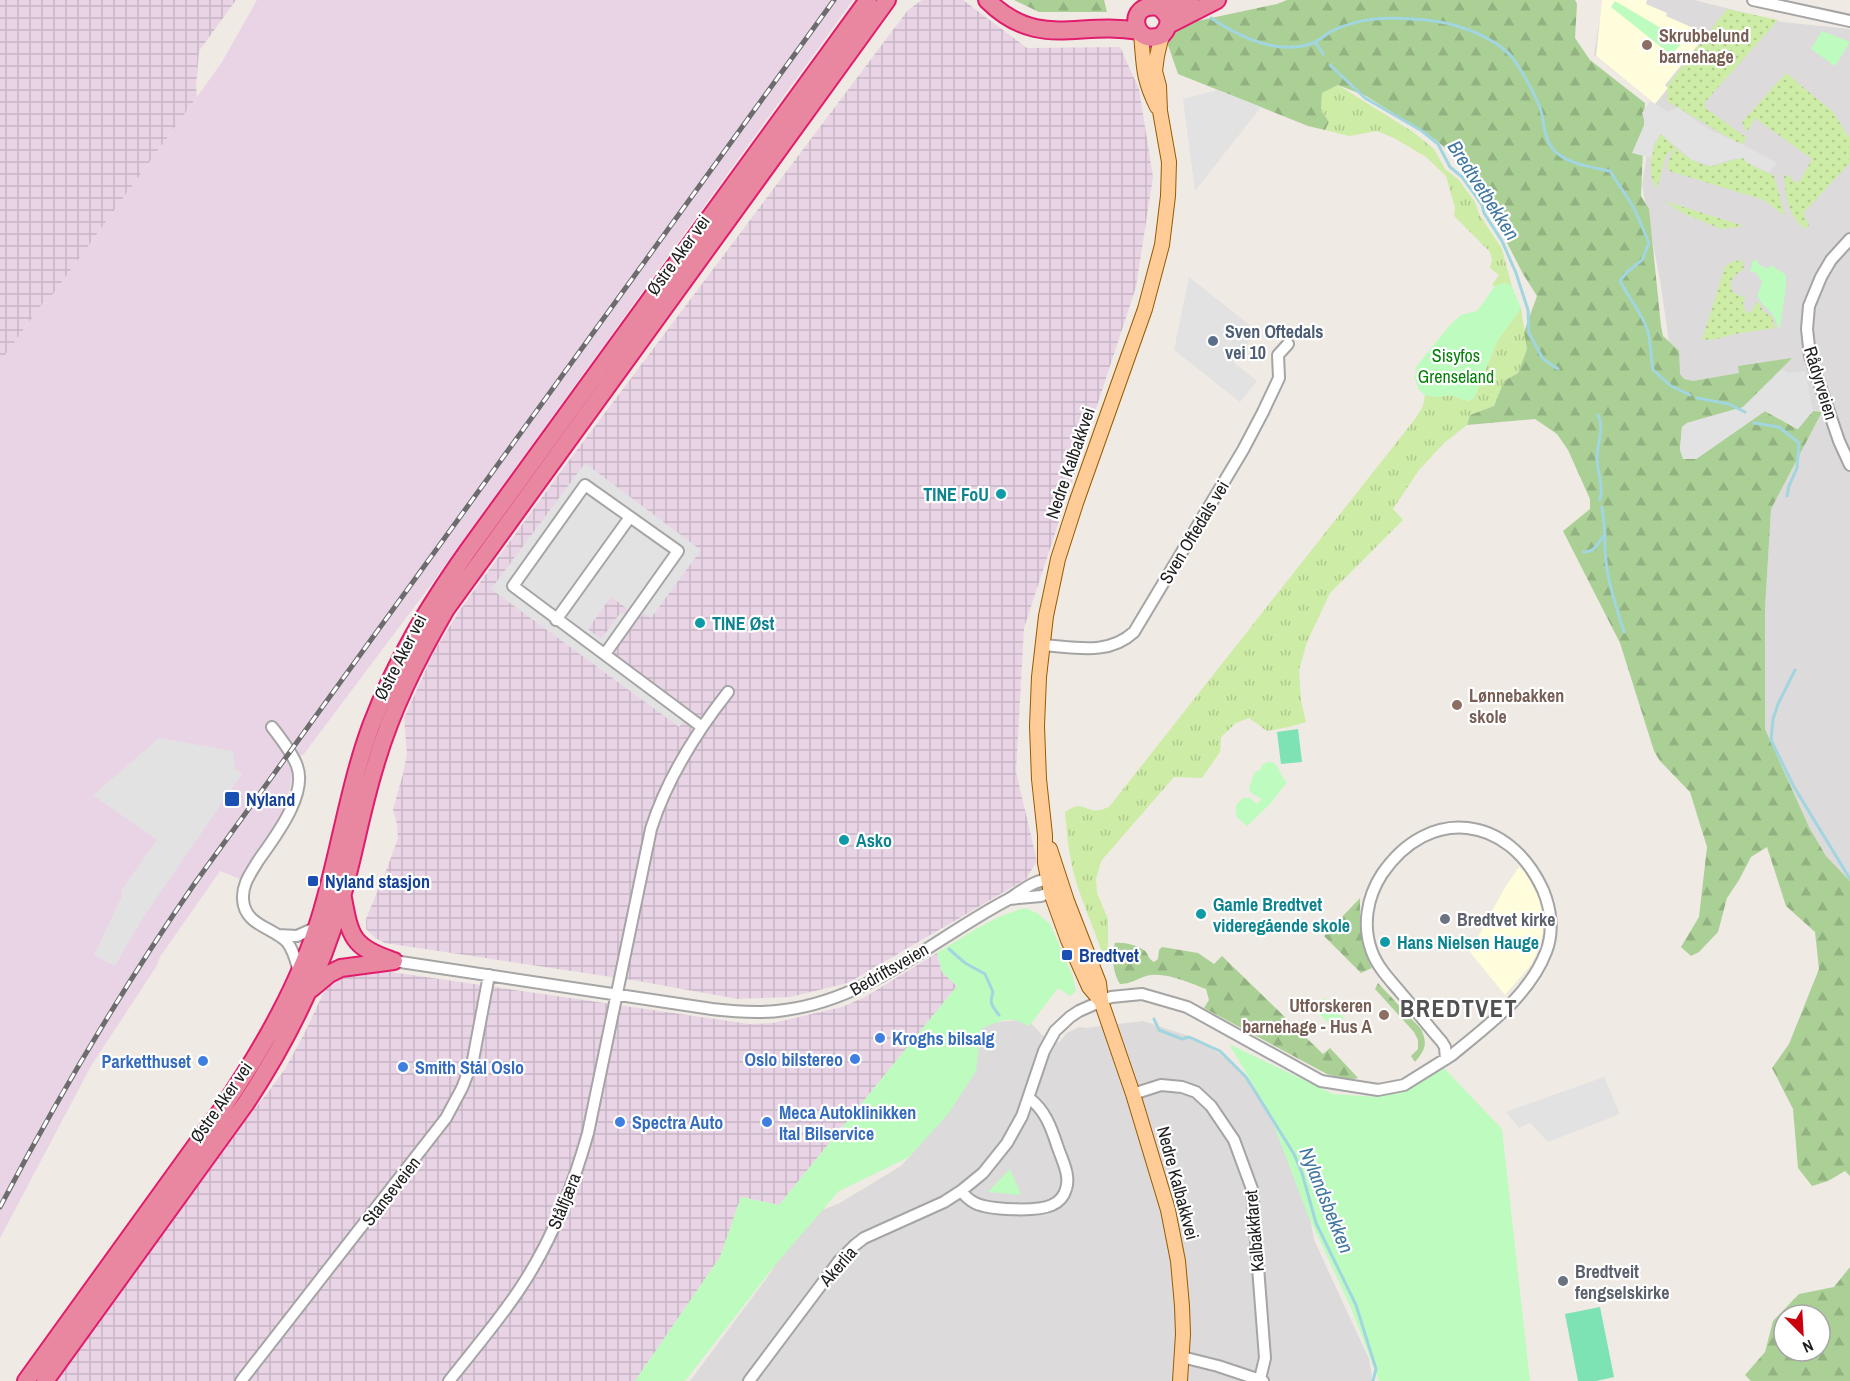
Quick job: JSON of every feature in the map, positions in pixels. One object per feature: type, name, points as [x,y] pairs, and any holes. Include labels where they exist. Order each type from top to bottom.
[{"type":"highway","name":"Østre Aker vei","points":[[26,1381],[244,1076],[269,1033],[299,972],[317,927],[351,790],[365,744],[391,678],[415,631],[467,552],[868,0]]},
{"type":"highway","name":"Østre Aker vei","points":[[45,1381],[246,1103],[284,1041],[308,991],[330,935],[381,744],[407,682],[446,609],[887,0]]},
{"type":"highway","points":[[987,0],[1008,18],[1034,29],[1122,30],[1139,27]]},
{"type":"highway","name":"Nedre Kalbakkvei","points":[[1130,0],[1139,27]]},
{"type":"highway","points":[[1139,27],[1146,7],[1190,0]]},
{"type":"highway","points":[[1139,27],[1151,38],[1217,0]]},
{"type":"highway","points":[[1157,5],[1167,16],[1165,30]]},
{"type":"highway","points":[[342,896],[350,928],[357,942],[371,954],[394,961]]},
{"type":"highway","points":[[308,991],[329,974],[341,968],[394,961]]},
{"type":"main road","name":"Nedre Kalbakkvei","points":[[1139,27],[1146,81],[1160,111]]},
{"type":"main road","name":"Nedre Kalbakkvei","points":[[1165,30],[1155,63],[1169,162],[1162,245],[1145,309],[1058,559],[1042,645],[1037,726],[1039,779],[1045,835],[1044,854],[1061,922],[1084,978],[1101,1001],[1162,1188],[1173,1235],[1182,1306],[1180,1381]]},
{"type":"street","points":[[1753,0],[1850,21]]},
{"type":"street","name":"Rådyrveien","points":[[1850,238],[1831,260],[1821,277],[1809,306],[1807,329],[1810,356],[1839,441],[1850,465]]},
{"type":"street","name":"Sven Oftedals vei","points":[[1042,645],[1093,649],[1109,647],[1125,641],[1134,632],[1243,450],[1279,378],[1278,355],[1288,344]]},
{"type":"street","points":[[605,654],[678,551],[585,485],[513,586],[702,727]]},
{"type":"street","points":[[556,620],[630,517]]},
{"type":"street","points":[[617,994],[651,829],[666,787],[678,763],[728,692]]},
{"type":"street","points":[[272,727],[298,766],[299,785],[295,800],[282,825],[248,877],[243,899],[249,916],[287,943],[293,952],[299,972]]},
{"type":"street","points":[[1476,828],[1500,838],[1520,854],[1532,870],[1548,902],[1551,925],[1547,950],[1535,975],[1514,1001],[1446,1059],[1442,1042],[1377,962],[1366,924],[1368,908],[1376,884],[1398,853],[1412,842],[1440,829],[1476,828]]},
{"type":"street","name":"Bedriftsveien","points":[[394,961],[732,1011],[761,1012],[802,1008],[865,986],[1030,884],[1053,885]]},
{"type":"street","points":[[278,935],[297,936],[317,927]]},
{"type":"street","name":"Stanseveien","points":[[241,1381],[446,1118],[462,1088],[473,1060],[489,975]]},
{"type":"street","name":"Stålfjæra","points":[[449,1381],[516,1293],[537,1261],[556,1223],[576,1173],[588,1133],[617,994]]},
{"type":"street","name":"Akerlia","points":[[749,1381],[832,1269],[855,1245],[874,1233],[944,1202],[982,1173],[1001,1152],[1015,1130],[1029,1098],[1044,1051],[1055,1031],[1070,1017],[1101,1001],[1118,995],[1142,994],[1187,1007],[1321,1081],[1378,1090],[1404,1085],[1446,1059]]},
{"type":"street","name":"Kalbakkfaret","points":[[1133,1094],[1161,1085],[1182,1087],[1196,1092],[1221,1118],[1241,1155],[1252,1189],[1258,1250],[1265,1358],[1262,1380]]},
{"type":"street","points":[[961,1191],[973,1202],[979,1204],[991,1207],[1031,1209],[1054,1205],[1064,1194],[1067,1187],[1067,1175],[1056,1141],[1044,1114],[1029,1098]]},
{"type":"street","points":[[1182,1358],[1262,1380]]},
{"type":"shaded area","points":[[0,0],[236,0],[199,51],[197,97],[46,304],[43,303],[0,362]]},
{"type":"shaded area","name":"Nyland","points":[[257,0],[853,0],[427,590],[304,754],[290,761],[291,783],[284,810],[279,819],[240,879],[220,871],[160,957],[156,967],[91,1066],[0,1238],[0,362],[43,303],[46,304],[222,62]]},
{"type":"shaded area","points":[[922,0],[963,0],[1027,48],[1120,47],[1139,89],[1153,177],[1136,287],[1024,628],[1016,772],[1037,861],[1026,879],[848,983],[790,997],[738,999],[638,981],[385,943],[375,938],[366,929],[366,919],[398,838],[393,809],[407,754],[404,718],[435,650],[460,610],[559,474],[908,10]]},
{"type":"shaded area","name":"Skrubbelund barnehage","points":[[1602,0],[1647,0],[1646,4],[1667,13],[1666,16],[1707,34],[1665,85],[1668,88],[1655,104],[1596,56]]},
{"type":"shaded area","points":[[1603,0],[1694,0],[1782,22],[1850,29],[1850,881],[1826,856],[1809,827],[1765,729],[1765,609],[1771,509],[1822,412],[1763,409],[1685,454],[1661,286],[1642,185],[1655,104],[1594,55]]},
{"type":"shaded area","points":[[1218,90],[1261,107],[1195,191],[1183,99]]},
{"type":"shaded area","points":[[1650,101],[1668,112],[1678,107],[1713,131],[1777,163],[1769,173],[1746,162],[1743,158],[1711,166],[1692,160],[1661,134],[1654,143],[1652,158],[1632,153],[1645,123],[1642,113]]},
{"type":"shaded area","name":"Sven Oftedals vei 10","points":[[1189,277],[1257,331],[1233,362],[1257,381],[1240,402],[1174,350]]},
{"type":"shaded area","points":[[1782,369],[1788,373],[1805,371],[1813,411],[1798,429],[1765,411],[1696,459],[1683,459],[1680,450],[1682,427],[1687,423],[1743,407]]},
{"type":"shaded area","points":[[585,463],[701,550],[651,618],[644,613],[640,618],[611,597],[588,629],[601,639],[621,612],[627,616],[598,655],[685,720],[679,727],[491,589]]},
{"type":"shaded area","points":[[159,738],[233,751],[235,768],[242,774],[144,916],[115,966],[94,955],[122,896],[121,892],[157,840],[93,795]]},
{"type":"shaded area","points":[[1519,867],[1529,876],[1542,901],[1543,933],[1531,965],[1505,995],[1470,952],[1504,889]]},
{"type":"shaded area","points":[[937,953],[942,972],[957,986],[779,1205],[741,1197],[720,1257],[635,1381],[56,1381],[285,1069],[323,994],[339,977],[350,973],[391,972],[749,1024],[773,1023],[842,1007],[865,997]]},
{"type":"shaded area","points":[[988,1011],[997,1022],[1022,1020],[1030,1022],[1042,1035],[1059,1043],[1067,1033],[1079,1027],[1143,1021],[1198,1039],[1228,1059],[1259,1093],[1282,1130],[1310,1217],[1314,1240],[1369,1359],[1372,1381],[690,1381],[772,1271],[780,1248],[819,1211],[838,1204],[901,1166],[920,1145]]},
{"type":"shaded area","points":[[1604,1077],[1620,1114],[1548,1142],[1530,1123],[1519,1128],[1506,1112]]},
{"type":"green space","points":[[1014,0],[1104,0],[1107,12],[1039,12]]},
{"type":"green space","points":[[1287,0],[1575,0],[1577,4],[1575,38],[1590,60],[1645,103],[1641,196],[1649,209],[1663,336],[1679,351],[1680,374],[1684,379],[1693,381],[1739,373],[1738,366],[1792,358],[1743,407],[1687,423],[1682,427],[1680,450],[1696,459],[1765,411],[1797,429],[1813,411],[1822,412],[1771,509],[1765,609],[1765,729],[1809,827],[1826,856],[1850,881],[1850,1176],[1845,1171],[1828,1181],[1812,1186],[1798,1168],[1793,1109],[1772,1068],[1789,1044],[1819,969],[1815,932],[1786,906],[1767,847],[1751,857],[1727,898],[1718,932],[1699,952],[1691,956],[1681,947],[1699,917],[1707,847],[1690,792],[1660,761],[1654,751],[1620,643],[1563,531],[1590,509],[1590,499],[1568,450],[1557,434],[1535,419],[1467,425],[1470,415],[1494,406],[1504,381],[1518,373],[1527,349],[1524,332],[1537,296],[1468,169],[1436,140],[1366,96],[1338,85],[1322,93],[1321,110],[1329,122],[1325,130],[1308,126],[1178,74],[1167,42],[1183,24]]},
{"type":"green space","points":[[1615,1],[1681,40],[1682,43],[1671,55],[1611,7]]},
{"type":"green space","points":[[1727,9],[1778,20],[1705,102],[1705,108],[1747,138],[1741,145],[1667,101],[1668,85]]},
{"type":"green space","points":[[1822,31],[1850,42],[1835,66],[1811,49]]},
{"type":"green space","points":[[1786,73],[1834,113],[1848,137],[1850,136],[1850,163],[1803,213],[1809,226],[1806,229],[1791,212],[1784,175],[1789,176],[1795,183],[1800,181],[1812,159],[1755,118],[1747,132],[1742,122]]},
{"type":"green space","points":[[1338,85],[1413,132],[1434,149],[1445,169],[1459,180],[1475,202],[1479,214],[1502,249],[1512,287],[1505,283],[1492,285],[1499,275],[1490,268],[1492,259],[1490,252],[1454,216],[1455,208],[1446,176],[1426,157],[1377,131],[1349,136],[1325,130],[1329,122],[1321,110],[1322,93]]},
{"type":"green space","points":[[1661,134],[1683,154],[1703,165],[1713,166],[1743,158],[1753,166],[1774,176],[1785,216],[1764,200],[1669,171],[1667,166],[1675,149],[1666,155],[1657,188],[1655,187],[1655,182],[1652,181],[1651,163],[1653,150]]},
{"type":"green space","points":[[1664,201],[1744,226],[1721,229],[1683,213]]},
{"type":"green space","points":[[1742,260],[1744,269],[1734,276],[1731,289],[1745,297],[1743,303],[1746,313],[1751,312],[1759,302],[1763,311],[1772,317],[1775,328],[1702,340],[1725,267],[1731,262]]},
{"type":"green space","points":[[1758,260],[1758,264],[1768,269],[1771,265],[1786,275],[1780,328],[1758,297],[1762,282],[1755,271],[1752,273],[1750,271],[1753,261]]},
{"type":"green space","name":"Sisyfos Grenseland","points":[[1505,283],[1512,287],[1521,308],[1497,341],[1474,398],[1468,401],[1450,395],[1439,397],[1425,395],[1419,390],[1415,379],[1416,367],[1450,325],[1461,315],[1477,311],[1495,286]]},
{"type":"green space","points":[[1521,308],[1527,349],[1518,373],[1504,381],[1494,406],[1470,415],[1467,425],[1444,443],[1419,470],[1393,509],[1403,520],[1330,593],[1307,642],[1299,670],[1301,701],[1306,722],[1267,731],[1249,718],[1236,723],[1221,737],[1220,752],[1202,778],[1174,777],[1101,861],[1096,879],[1097,893],[1108,919],[1108,957],[1105,964],[1074,872],[1065,812],[1076,806],[1094,810],[1109,807],[1415,419],[1423,406],[1425,395],[1439,397],[1450,395],[1468,401],[1474,398],[1497,341]]},
{"type":"green space","points":[[1298,729],[1302,762],[1281,764],[1277,732]]},
{"type":"green space","points":[[1268,762],[1277,766],[1287,782],[1270,804],[1247,826],[1236,816],[1236,805],[1243,798],[1250,798],[1257,804],[1262,799],[1251,793],[1249,787],[1255,772]]},
{"type":"green space","points":[[1360,898],[1362,934],[1372,968],[1361,973],[1324,936],[1335,924],[1341,926],[1343,924],[1340,919]]},
{"type":"green space","points":[[1025,908],[1037,913],[1050,924],[1073,977],[1076,991],[1070,996],[1058,988],[1029,1026],[1005,1020],[981,1029],[976,1071],[948,1114],[909,1157],[839,1191],[776,1264],[685,1381],[635,1381],[720,1257],[741,1197],[779,1205],[957,986],[942,972],[937,953],[990,921]]},
{"type":"green space","points":[[1115,943],[1138,947],[1145,951],[1154,962],[1158,959],[1159,950],[1162,947],[1198,953],[1214,964],[1222,956],[1323,1054],[1330,1048],[1358,1078],[1346,1079],[1327,1074],[1204,1008],[1209,1000],[1206,989],[1177,978],[1161,975],[1146,976],[1120,984],[1113,964]]},
{"type":"green space","points":[[1378,983],[1421,1029],[1424,1047],[1415,1062],[1411,1056],[1418,1049],[1418,1040],[1414,1032],[1375,989]]},
{"type":"green space","points":[[1322,999],[1326,999],[1344,1018],[1334,1028],[1313,1008]]},
{"type":"green space","points":[[1229,1044],[1333,1094],[1378,1097],[1404,1090],[1443,1067],[1502,1129],[1530,1381],[1379,1381],[1351,1308],[1308,1215],[1268,1110]]},
{"type":"green space","points":[[1010,1169],[1021,1195],[988,1192]]},
{"type":"green space","points":[[1850,1267],[1850,1381],[1751,1381],[1745,1375],[1765,1352],[1772,1325],[1772,1363],[1832,1363],[1832,1303],[1790,1303],[1799,1294],[1834,1287]]},
{"type":"green space","points":[[1600,1307],[1614,1377],[1596,1381],[1578,1381],[1565,1314]]},
{"type":"waterway","points":[[1211,18],[1247,38],[1273,46],[1287,47],[1313,43],[1343,26],[1391,18],[1446,23],[1476,33],[1501,47],[1515,61],[1533,92],[1552,148],[1571,161],[1610,171],[1634,208],[1649,243],[1642,260],[1620,281],[1646,326],[1653,370],[1671,386],[1690,395]]},
{"type":"waterway","name":"Bredtvetbekken","points":[[1316,43],[1323,54]]},
{"type":"waterway","name":"Bredtvetbekken","points":[[1330,65],[1365,98],[1422,131],[1438,144],[1450,167],[1462,177],[1482,205],[1484,213],[1502,241],[1516,273],[1528,310],[1529,333],[1543,359],[1558,369]]},
{"type":"waterway","points":[[1697,398],[1729,404],[1745,412]]},
{"type":"waterway","name":"Bredtvetbekken","points":[[1598,415],[1601,425],[1597,458],[1600,500]]},
{"type":"waterway","points":[[1754,423],[1779,427],[1799,443],[1797,468],[1787,496]]},
{"type":"waterway","name":"Bredtvetbekken","points":[[1583,552],[1594,549],[1605,534],[1602,507]]},
{"type":"waterway","points":[[1605,534],[1607,572],[1624,632]]},
{"type":"waterway","points":[[1795,670],[1778,704],[1773,719],[1771,740],[1794,787],[1850,879]]},
{"type":"waterway","name":"Nylandsbekken","points":[[949,949],[965,963],[985,974],[993,992],[992,1004],[999,1015]]},
{"type":"waterway","name":"Nylandsbekken","points":[[1154,1019],[1159,1030],[1182,1039],[1189,1037],[1220,1051],[1246,1077],[1294,1154],[1302,1173],[1316,1223],[1356,1305],[1376,1369],[1373,1381]]},
{"type":"railway","points":[[0,1207],[93,1042],[142,962],[195,883],[834,0]]},
{"type":"place","name":"Skrubbelund barnehage","points":[[1647,45]]},
{"type":"place","name":"Sven Oftedals vei 10","points":[[1213,341]]},
{"type":"place","name":"TINE FoU","points":[[1001,494]]},
{"type":"place","name":"TINE Øst","points":[[700,623]]},
{"type":"place","name":"Lønnebakken skole","points":[[1457,705]]},
{"type":"place","name":"Nyland","points":[[232,799]]},
{"type":"place","name":"Asko","points":[[844,840]]},
{"type":"place","name":"Nyland stasjon","points":[[313,881]]},
{"type":"place","name":"Gamle Bredtvet videregående skole","points":[[1201,914]]},
{"type":"place","name":"Bredtvet kirke","points":[[1445,919]]},
{"type":"place","name":"Hans Nielsen Hauge","points":[[1385,942]]},
{"type":"place","name":"Bredtvet","points":[[1067,955]]},
{"type":"place","name":"Utforskeren barnehage - Hus A","points":[[1384,1015]]},
{"type":"place","name":"Kroghs bilsalg","points":[[880,1038]]},
{"type":"place","name":"Oslo bilstereo","points":[[855,1059]]},
{"type":"place","name":"Parketthuset","points":[[203,1061]]},
{"type":"place","name":"Smith Stål Oslo","points":[[403,1067]]},
{"type":"place","name":"Spectra Auto","points":[[620,1122]]},
{"type":"place","name":"Meca Autoklinikken Ital Bilservice","points":[[767,1122]]},
{"type":"place","name":"Bredtveit fengselskirke","points":[[1563,1281]]},
{"type":"district","name":"BREDTVET","points":[[1459,1008]]}]
